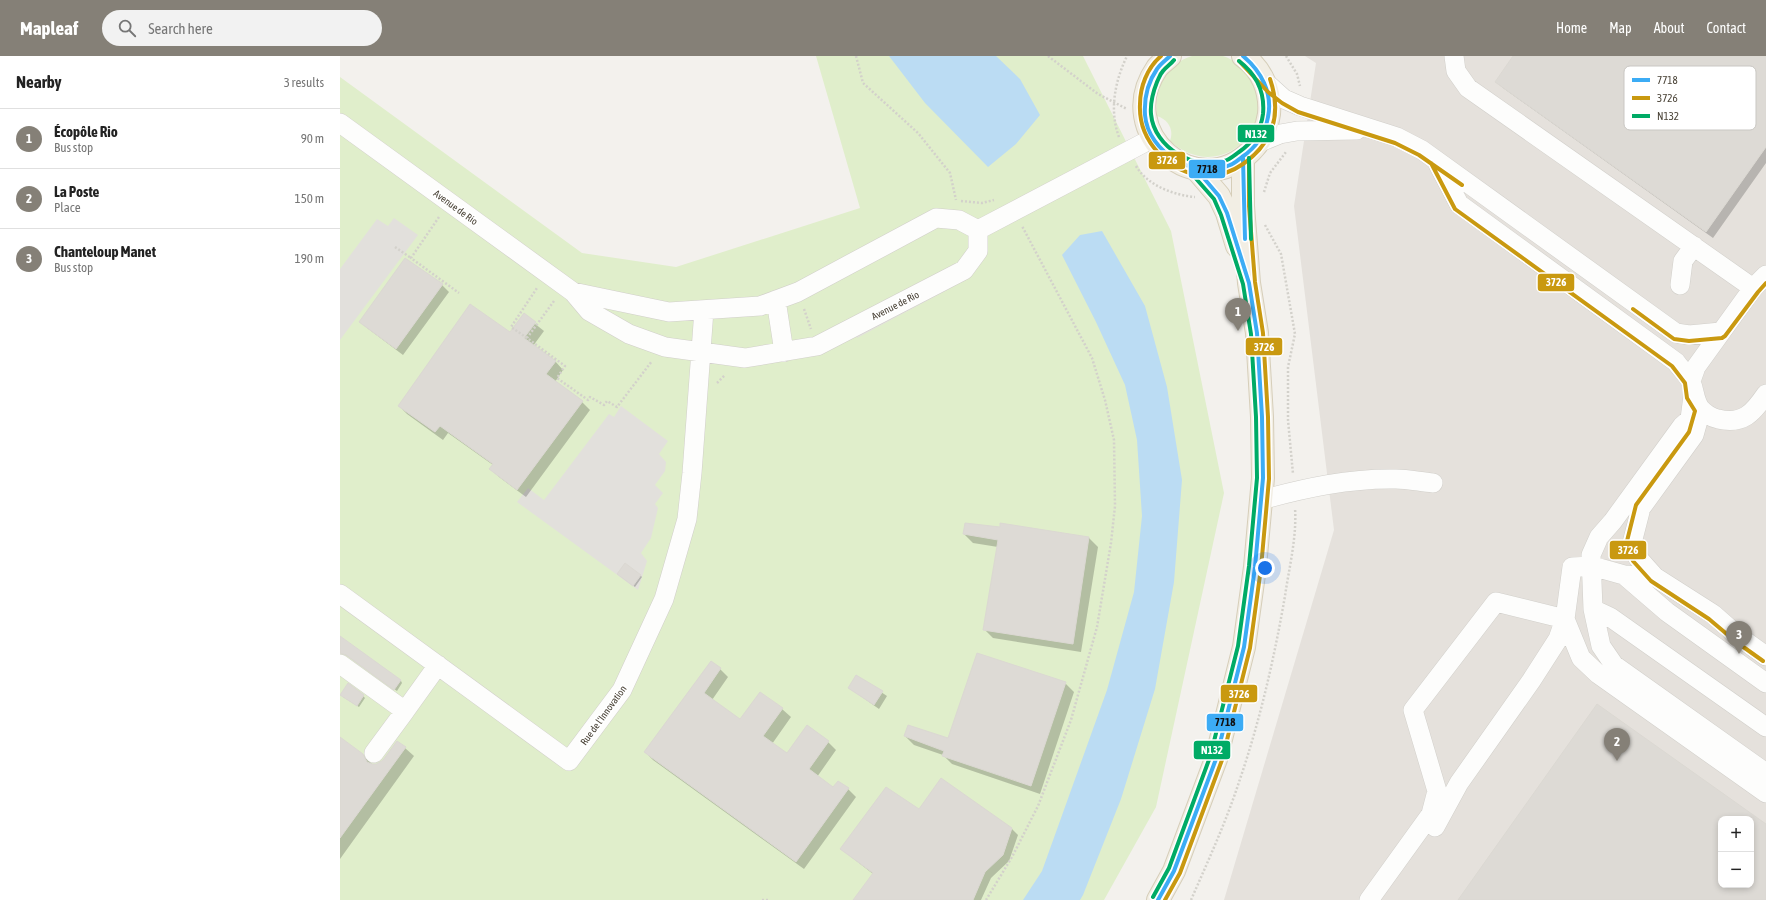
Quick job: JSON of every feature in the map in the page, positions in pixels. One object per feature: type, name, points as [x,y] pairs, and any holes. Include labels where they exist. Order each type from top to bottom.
[{"type":"main road","points":[[1162,60],[1147,86],[1144,108],[1148,129],[1159,148],[1176,162],[1196,169],[1212,170],[1228,166],[1243,158],[1258,143],[1268,123],[1270,101],[1264,80],[1252,62],[1243,56]]},
{"type":"main road","points":[[1158,900],[1174,871],[1216,759],[1244,648],[1261,500],[1263,478],[1262,417],[1257,333],[1249,284],[1243,206],[1243,158]]},
{"type":"main road","points":[[1196,169],[1219,196],[1227,213],[1249,284]]},
{"type":"street","points":[[1454,56],[1456,71],[1468,88],[1694,246],[1759,281],[1696,367],[1694,435],[1641,508],[1632,543],[1638,558],[1655,577],[1713,614],[1738,636],[1766,656]]},
{"type":"street","points":[[1264,80],[1284,99],[1300,106],[1398,137],[1422,150],[1676,332],[1689,335],[1721,332]]},
{"type":"street","name":"Avenue de Rio","points":[[340,123],[564,296],[630,334],[700,361],[745,358],[817,346],[964,270],[978,250],[978,230],[959,220],[936,218],[798,292],[760,306],[669,312],[564,296]]},
{"type":"street","points":[[1258,143],[1280,134],[1297,131],[1374,130]]},
{"type":"street","points":[[978,230],[1153,138]]},
{"type":"street","points":[[1436,160],[1460,204],[1676,362],[1695,396],[1713,418],[1728,422],[1742,419],[1763,404]]},
{"type":"street","points":[[1680,285],[1683,261],[1694,246]]},
{"type":"street","points":[[776,300],[784,352]]},
{"type":"street","points":[[700,361],[704,310]]},
{"type":"street","name":"Rue de l'Innovation","points":[[340,594],[569,761],[622,690],[664,600],[687,519],[692,473],[700,361]]},
{"type":"street","points":[[1695,396],[1690,419],[1682,426],[1613,521],[1599,537],[1591,555],[1593,609],[1601,646],[1614,665],[1766,773]]},
{"type":"street","points":[[1261,500],[1294,490],[1363,480],[1397,479],[1433,483]]},
{"type":"street","points":[[1383,900],[1433,831],[1459,783],[1531,681],[1558,639],[1565,619],[1572,567],[1592,566],[1624,575],[1655,577]]},
{"type":"street","points":[[1624,575],[1667,612],[1766,683]]},
{"type":"street","points":[[1369,900],[1431,814],[1437,791],[1413,710],[1496,602],[1565,619]]},
{"type":"street","points":[[1593,609],[1610,617],[1766,727]]},
{"type":"street","points":[[1565,619],[1581,658],[1598,674],[1766,793]]},
{"type":"street","points":[[340,664],[405,711]]},
{"type":"street","points":[[374,753],[438,665]]},
{"type":"path","points":[[856,56],[863,83],[918,132],[950,173],[956,200]]},
{"type":"path","points":[[1048,56],[1098,94],[1113,103],[1128,109],[1144,108]]},
{"type":"path","points":[[1121,140],[1118,135],[1113,103],[1118,73],[1127,56]]},
{"type":"path","points":[[1286,56],[1297,74],[1301,89]]},
{"type":"path","points":[[1111,138],[1118,135]]},
{"type":"path","points":[[1134,163],[1141,174],[1163,189],[1192,197],[1200,197]]},
{"type":"path","points":[[950,200],[982,203],[995,199]]},
{"type":"path","points":[[411,258],[440,214]]},
{"type":"path","points":[[986,900],[1012,857],[1038,806],[1071,720],[1097,627],[1111,543],[1115,506],[1114,440],[1105,400],[1092,358],[1020,224]]},
{"type":"path","points":[[395,246],[458,293]]},
{"type":"path","points":[[538,286],[511,327],[565,366],[557,378],[588,400],[590,397],[604,405],[607,401],[617,407],[654,358]]},
{"type":"path","points":[[798,292],[817,346]]},
{"type":"path","points":[[527,338],[564,296]]},
{"type":"path","points":[[762,900],[769,900]]},
{"type":"shaded area","points":[[1305,56],[1766,56],[1766,900],[1224,900],[1334,530],[1294,206],[1316,63]]},
{"type":"shaded area","points":[[394,218],[418,235],[340,340],[340,269],[377,219],[388,226]]},
{"type":"shaded area","points":[[946,284],[949,289],[857,338],[855,333]]},
{"type":"shaded area","points":[[621,406],[668,441],[659,454],[666,462],[665,471],[655,485],[663,493],[655,504],[658,508],[651,538],[641,553],[647,561],[638,590],[517,502],[528,488],[544,500],[609,414],[614,417]]},
{"type":"green space","points":[[816,56],[1083,56],[1171,231],[1224,493],[1156,807],[1104,900],[340,900],[340,77],[582,253],[676,267],[860,208]]},
{"type":"green space","points":[[1192,56],[1223,56],[1229,58],[1243,69],[1256,86],[1259,105],[1256,123],[1246,140],[1231,151],[1212,157],[1191,154],[1170,141],[1170,126],[1165,120],[1157,116],[1158,97],[1164,79],[1175,65]]},
{"type":"water","points":[[889,56],[996,56],[1020,79],[1040,115],[1016,144],[988,167],[925,103]]},
{"type":"water","points":[[1102,231],[1145,306],[1167,387],[1182,480],[1174,582],[1155,689],[1121,799],[1083,895],[1080,900],[1023,900],[1042,871],[1107,690],[1134,592],[1142,516],[1137,440],[1125,385],[1096,322],[1062,255],[1080,235]]},
{"type":"building","points":[[1513,56],[1766,56],[1766,147],[1706,232],[1495,82]]},
{"type":"building","points":[[405,258],[443,284],[396,349],[359,322]]},
{"type":"building","points":[[470,304],[510,332],[524,313],[536,322],[524,338],[556,361],[546,374],[583,401],[517,490],[489,469],[493,464],[440,426],[435,432],[398,406]]},
{"type":"building","points":[[965,523],[1000,527],[1000,523],[1089,537],[1073,644],[983,630],[998,540],[963,534]]},
{"type":"building","points":[[625,563],[641,575],[633,586],[617,574]]},
{"type":"building","points":[[340,636],[401,680],[394,690],[346,655],[340,653]]},
{"type":"building","points":[[977,653],[1066,682],[1031,786],[942,756],[944,751],[904,736],[908,725],[948,738]]},
{"type":"building","points":[[711,661],[721,668],[704,693],[740,719],[760,692],[783,708],[763,736],[787,753],[807,725],[829,741],[809,769],[833,787],[838,781],[849,788],[796,862],[644,752]]},
{"type":"building","points":[[856,675],[883,691],[874,705],[848,688]]},
{"type":"building","points":[[348,683],[364,695],[357,706],[340,695]]},
{"type":"building","points":[[1597,704],[1766,824],[1766,900],[1458,900]]},
{"type":"building","points":[[340,737],[363,754],[367,762],[372,764],[377,764],[383,760],[397,741],[406,747],[340,838]]},
{"type":"building","points":[[941,778],[1012,828],[1003,855],[985,872],[973,900],[853,900],[873,873],[840,849],[886,787],[919,809]]},
{"type":"transit line","name":"3726","points":[[1161,56],[1148,72],[1141,91],[1141,118],[1144,131],[1150,143],[1158,153],[1180,169],[1193,174],[1212,176],[1231,171],[1243,164],[1262,146],[1273,126],[1275,115],[1274,92],[1270,79]]},
{"type":"transit line","name":"7718","points":[[1170,56],[1158,67],[1149,85],[1145,109],[1148,128],[1155,141],[1164,151],[1176,160],[1189,166],[1202,169],[1216,169],[1234,163],[1252,149],[1260,140],[1265,129],[1269,108],[1267,91],[1255,68],[1243,56]]},
{"type":"transit line","name":"N132","points":[[1174,60],[1161,73],[1154,90],[1151,101],[1151,114],[1154,126],[1168,147],[1190,160],[1202,163],[1215,163],[1232,157],[1252,140],[1258,131],[1262,120],[1263,106],[1261,91],[1255,78],[1239,61]]},
{"type":"transit line","name":"3726","points":[[1239,61],[1268,92],[1282,103],[1298,112],[1395,143],[1419,155],[1462,185]]},
{"type":"transit line","name":"7718","points":[[1243,158],[1245,239]]},
{"type":"transit line","name":"3726","points":[[1165,900],[1180,873],[1222,760],[1250,648],[1261,568],[1269,479],[1268,417],[1263,333],[1255,282],[1249,206],[1249,158]]},
{"type":"transit line","name":"N132","points":[[1249,158],[1251,239]]},
{"type":"transit line","name":"3726","points":[[1431,163],[1455,209],[1672,366],[1685,383],[1687,398],[1695,411],[1689,432],[1636,505],[1626,545],[1633,561],[1651,581],[1709,619],[1735,641],[1763,661]]},
{"type":"transit line","name":"7718","points":[[1158,900],[1174,871],[1216,759],[1244,647],[1255,567],[1263,478],[1262,417],[1257,333],[1249,283],[1227,213],[1219,196],[1196,169]]},
{"type":"transit line","name":"N132","points":[[1153,897],[1169,868],[1210,757],[1238,646],[1249,566],[1257,478],[1256,417],[1251,334],[1243,284],[1221,215],[1214,199],[1191,173]]},
{"type":"transit line","name":"3726","points":[[1633,309],[1674,339],[1689,341],[1722,338],[1766,283]]},
{"type":"place","name":"Écopôle Rio","points":[[1238,331]]},
{"type":"place","name":"Chanteloup Manet","points":[[1739,654]]},
{"type":"place","name":"La Poste","points":[[1617,761]]}]
